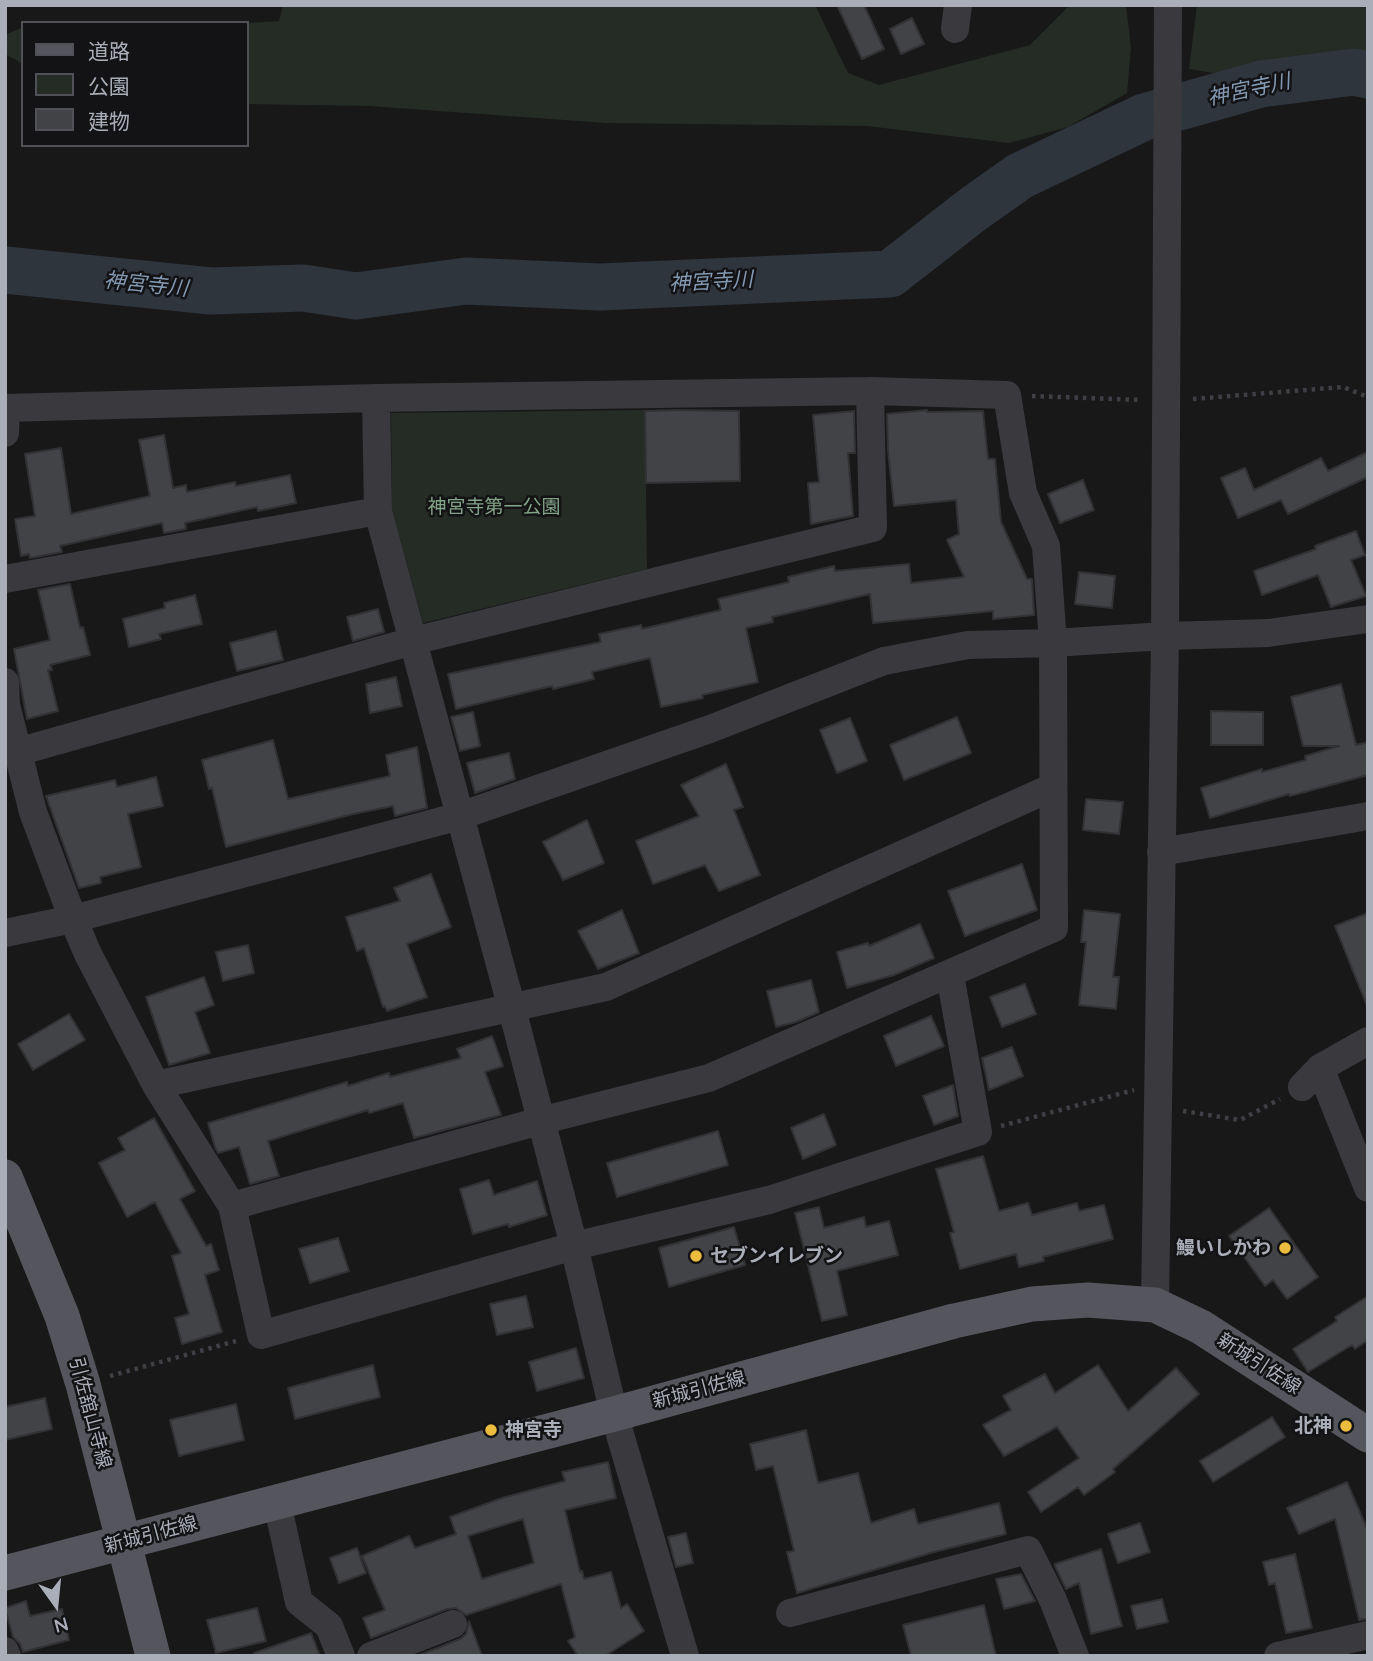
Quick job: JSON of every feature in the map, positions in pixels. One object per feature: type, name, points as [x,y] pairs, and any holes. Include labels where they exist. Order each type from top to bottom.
[{"type":"main road","name":"引佐舘山寺線","points":[[5,1177],[14,1224],[62,1316],[83,1384],[153,1656]]},
{"type":"main road","name":"新城引佐線","points":[[5,1573],[277,1503],[954,1321],[1032,1304],[1088,1300],[1155,1305],[1201,1327],[1368,1435]]},
{"type":"street","points":[[1155,1305],[1165,636],[1168,5]]},
{"type":"street","points":[[17,752],[413,641],[873,528],[870,391]]},
{"type":"street","points":[[5,433],[6,408],[376,398],[870,391],[1007,395],[1023,493],[1046,546],[1053,643],[1054,928],[709,1078],[540,1121],[232,1206]]},
{"type":"street","points":[[376,398],[378,511],[512,1009],[614,1413],[685,1656]]},
{"type":"street","points":[[5,579],[378,511]]},
{"type":"street","points":[[5,933],[73,919],[460,816],[710,729],[884,661],[968,645],[1268,633],[1368,619]]},
{"type":"street","points":[[5,682],[6,705],[33,812],[73,919],[88,954],[156,1085],[232,1206],[261,1335],[574,1246],[769,1200],[978,1132],[950,975]]},
{"type":"street","points":[[156,1085],[606,987],[1053,787]]},
{"type":"street","points":[[1161,852],[1368,816]]},
{"type":"street","points":[[1368,1041],[1311,1078],[1368,1188]]},
{"type":"street","points":[[277,1503],[299,1602],[329,1626],[341,1656]]},
{"type":"street","points":[[790,1613],[1028,1550],[1053,1600],[1075,1656]]},
{"type":"street","points":[[371,1656],[453,1624]]},
{"type":"street","points":[[1278,1656],[1368,1635]]},
{"type":"path","points":[[978,1132],[1158,1095],[1240,1120],[1311,1078]]},
{"type":"path","points":[[83,1384],[261,1335]]},
{"type":"green space","points":[[283,5],[815,5],[848,73],[879,85],[1030,45],[1070,5],[1126,5],[1131,48],[1127,93],[1068,127],[1009,143],[867,126],[606,123],[369,106],[248,104],[248,23],[279,21]]},
{"type":"green space","points":[[1197,5],[1368,5],[1368,63],[1331,63],[1273,83],[1189,69]]},
{"type":"green space","points":[[21,28],[21,63],[5,54],[5,35]]},
{"type":"green space","name":"神宮寺第一公園","points":[[645,410],[647,569],[423,623],[392,509],[391,413]]},
{"type":"building","points":[[837,5],[864,5],[884,49],[862,59]]},
{"type":"building","points":[[912,18],[924,44],[901,54],[890,29]]},
{"type":"building","points":[[927,410],[983,411],[988,459],[995,459],[1001,522],[1027,579],[1032,579],[1034,615],[993,619],[993,611],[873,623],[870,594],[772,617],[773,622],[746,628],[758,682],[702,695],[703,698],[661,707],[650,658],[592,672],[594,679],[456,709],[448,674],[601,642],[599,634],[641,625],[642,629],[721,610],[718,599],[789,582],[788,577],[834,566],[835,571],[909,564],[911,583],[964,577],[947,540],[959,534],[956,500],[894,506],[887,414]]},
{"type":"building","points":[[645,411],[739,411],[740,481],[646,483]]},
{"type":"building","points":[[854,411],[855,453],[848,453],[853,516],[811,524],[808,483],[819,482],[813,415]]},
{"type":"building","points":[[164,435],[173,488],[186,485],[187,492],[290,475],[296,503],[258,511],[257,507],[185,523],[186,529],[164,533],[162,523],[60,546],[62,552],[30,558],[29,554],[21,556],[15,519],[35,516],[25,454],[61,448],[71,514],[150,496],[139,440]]},
{"type":"building","points":[[1368,452],[1368,477],[1288,514],[1281,500],[1238,518],[1221,478],[1245,468],[1254,490],[1321,458],[1328,471]]},
{"type":"building","points":[[1083,480],[1094,510],[1060,523],[1048,494]]},
{"type":"building","points":[[1356,531],[1365,555],[1351,560],[1366,596],[1331,607],[1318,575],[1262,595],[1254,571],[1316,549],[1315,546]]},
{"type":"building","points":[[1079,572],[1115,576],[1112,608],[1075,604]]},
{"type":"building","points":[[70,584],[80,628],[83,627],[90,655],[50,665],[52,670],[48,670],[58,711],[27,719],[14,649],[50,640],[38,590]]},
{"type":"building","points":[[195,595],[202,624],[159,634],[161,639],[129,647],[123,619],[165,608],[164,603]]},
{"type":"building","points":[[378,609],[384,632],[353,641],[347,617]]},
{"type":"building","points":[[276,631],[283,660],[237,671],[230,643]]},
{"type":"building","points":[[396,677],[402,706],[370,713],[366,684]]},
{"type":"building","points":[[1341,684],[1356,745],[1368,742],[1368,775],[1290,796],[1289,794],[1210,818],[1201,788],[1262,769],[1262,772],[1306,760],[1305,756],[1339,746],[1303,746],[1291,697]]},
{"type":"building","points":[[1211,711],[1263,712],[1263,745],[1211,745]]},
{"type":"building","points":[[473,712],[480,746],[460,751],[451,717]]},
{"type":"building","points":[[957,717],[971,753],[904,780],[890,745]]},
{"type":"building","points":[[850,718],[867,761],[837,773],[820,730]]},
{"type":"building","points":[[273,740],[288,799],[390,776],[386,755],[417,747],[427,808],[395,816],[393,806],[226,847],[212,788],[209,789],[202,760]]},
{"type":"building","points":[[509,753],[515,779],[475,793],[467,763]]},
{"type":"building","points":[[726,764],[743,807],[734,810],[760,875],[719,891],[705,865],[653,884],[636,841],[699,816],[681,785]]},
{"type":"building","points":[[156,777],[163,806],[128,814],[141,867],[100,877],[101,883],[79,888],[46,796],[115,780],[117,787]]},
{"type":"building","points":[[1086,799],[1123,802],[1119,834],[1083,830]]},
{"type":"building","points":[[587,820],[604,863],[563,880],[543,842]]},
{"type":"building","points":[[1022,864],[1037,910],[965,936],[948,891]]},
{"type":"building","points":[[431,874],[451,927],[407,944],[427,997],[387,1011],[385,1006],[383,1007],[364,948],[357,951],[346,917],[400,901],[394,888]]},
{"type":"building","points":[[622,910],[639,953],[598,969],[578,931]]},
{"type":"building","points":[[1084,910],[1120,914],[1113,977],[1119,977],[1116,1009],[1079,1005],[1086,942],[1081,942]]},
{"type":"building","points":[[1368,913],[1368,1005],[1367,1006],[1335,926]]},
{"type":"building","points":[[920,924],[934,958],[894,975],[847,988],[837,952],[868,943],[869,946]]},
{"type":"building","points":[[248,945],[254,973],[223,981],[216,952]]},
{"type":"building","points":[[204,977],[214,1005],[195,1012],[210,1053],[169,1065],[146,997]]},
{"type":"building","points":[[811,980],[819,1012],[776,1027],[767,991]]},
{"type":"building","points":[[1025,984],[1036,1014],[1002,1027],[990,997]]},
{"type":"building","points":[[69,1014],[85,1040],[33,1070],[18,1044]]},
{"type":"building","points":[[931,1016],[944,1046],[896,1066],[884,1036]]},
{"type":"building","points":[[492,1036],[503,1066],[485,1072],[501,1115],[414,1138],[403,1103],[369,1113],[368,1110],[268,1141],[279,1176],[250,1184],[239,1147],[218,1153],[215,1147],[208,1123],[347,1082],[348,1086],[389,1073],[390,1077],[461,1058],[457,1049]]},
{"type":"building","points":[[1012,1047],[1023,1076],[989,1090],[982,1058]]},
{"type":"building","points":[[953,1085],[958,1116],[934,1125],[923,1096]]},
{"type":"building","points":[[824,1114],[836,1145],[803,1159],[791,1128]]},
{"type":"building","points":[[154,1118],[195,1191],[180,1199],[206,1246],[211,1244],[219,1270],[205,1275],[222,1332],[182,1344],[175,1318],[189,1314],[172,1256],[181,1253],[155,1202],[127,1217],[99,1163],[125,1150],[118,1138]]},
{"type":"building","points":[[718,1131],[728,1165],[617,1197],[607,1163]]},
{"type":"building","points":[[983,1156],[999,1211],[1028,1203],[1032,1215],[1077,1203],[1079,1211],[1104,1205],[1113,1239],[1043,1257],[1044,1261],[1019,1267],[1016,1254],[960,1269],[950,1233],[954,1232],[936,1169]]},
{"type":"building","points":[[489,1180],[494,1195],[537,1181],[547,1215],[509,1227],[508,1224],[473,1234],[460,1189]]},
{"type":"building","points":[[819,1207],[824,1228],[864,1217],[866,1227],[889,1221],[898,1255],[837,1271],[847,1315],[822,1321],[795,1213]]},
{"type":"building","points":[[1269,1208],[1318,1277],[1287,1299],[1273,1280],[1265,1286],[1229,1236]]},
{"type":"building","points":[[734,1227],[745,1265],[669,1287],[659,1248]]},
{"type":"building","points":[[338,1238],[349,1271],[310,1283],[299,1249]]},
{"type":"building","points":[[526,1296],[533,1327],[497,1335],[490,1304]]},
{"type":"building","points":[[1368,1296],[1368,1340],[1355,1349],[1352,1345],[1308,1372],[1293,1349],[1337,1321],[1335,1317]]},
{"type":"building","points":[[576,1348],[584,1378],[537,1391],[529,1362]]},
{"type":"building","points":[[373,1365],[380,1397],[295,1419],[288,1388]]},
{"type":"building","points":[[1098,1365],[1128,1411],[1176,1368],[1199,1394],[1113,1469],[1115,1472],[1084,1495],[1078,1487],[1041,1512],[1028,1492],[1079,1458],[1057,1427],[1004,1456],[983,1425],[1011,1410],[1003,1396],[1045,1374],[1055,1393]]},
{"type":"building","points":[[45,1398],[52,1429],[5,1440],[5,1407]]},
{"type":"building","points":[[236,1404],[244,1440],[179,1456],[170,1420]]},
{"type":"building","points":[[1272,1417],[1285,1437],[1213,1482],[1200,1461]]},
{"type":"building","points":[[806,1430],[818,1483],[858,1473],[871,1523],[914,1509],[918,1524],[999,1503],[1006,1534],[934,1552],[797,1593],[787,1552],[794,1551],[773,1466],[756,1470],[750,1444]]},
{"type":"building","points":[[608,1462],[616,1498],[565,1510],[584,1579],[611,1572],[621,1608],[627,1604],[644,1631],[605,1656],[578,1656],[568,1641],[575,1637],[561,1584],[466,1615],[456,1608],[447,1609],[371,1638],[363,1618],[385,1610],[362,1556],[409,1536],[415,1548],[456,1534],[450,1517],[502,1498],[565,1481],[562,1472]],"holes":[[[523,1519],[534,1563],[482,1579],[468,1536]]]},
{"type":"building","points":[[1347,1482],[1368,1531],[1368,1619],[1359,1620],[1335,1519],[1299,1534],[1287,1508]]},
{"type":"building","points":[[1140,1523],[1150,1552],[1118,1563],[1108,1534]]},
{"type":"building","points":[[686,1533],[693,1563],[676,1567],[668,1537]]},
{"type":"building","points":[[357,1548],[366,1573],[339,1583],[330,1558]]},
{"type":"building","points":[[1101,1549],[1122,1626],[1091,1634],[1079,1583],[1066,1589],[1055,1564]]},
{"type":"building","points":[[1295,1554],[1312,1628],[1286,1633],[1275,1583],[1269,1585],[1263,1562]]},
{"type":"building","points":[[1021,1574],[1035,1601],[1004,1609],[996,1579]]},
{"type":"building","points":[[1162,1599],[1168,1622],[1137,1629],[1131,1606]]},
{"type":"building","points":[[26,1601],[30,1616],[62,1609],[69,1640],[23,1652],[13,1637],[5,1608]]},
{"type":"building","points":[[984,1605],[996,1656],[911,1656],[903,1625]]},
{"type":"building","points":[[257,1608],[266,1641],[216,1653],[207,1620]]},
{"type":"building","points":[[469,1621],[482,1656],[417,1656],[460,1639],[466,1634]]},
{"type":"building","points":[[311,1633],[320,1656],[255,1656],[254,1653]]},
{"type":"waterway","name":"神宮寺川","points":[[5,270],[211,291],[303,288],[356,296],[466,281],[600,287],[890,274],[1020,176],[1144,117],[1261,84],[1354,72],[1368,75]]},
{"type":"place","name":"鰻いしかわ","points":[[1285,1248]]},
{"type":"place","name":"セブンイレブン","points":[[696,1256]]},
{"type":"place","name":"北神","points":[[1346,1426]]},
{"type":"place","name":"神宮寺","points":[[491,1430]]}]
